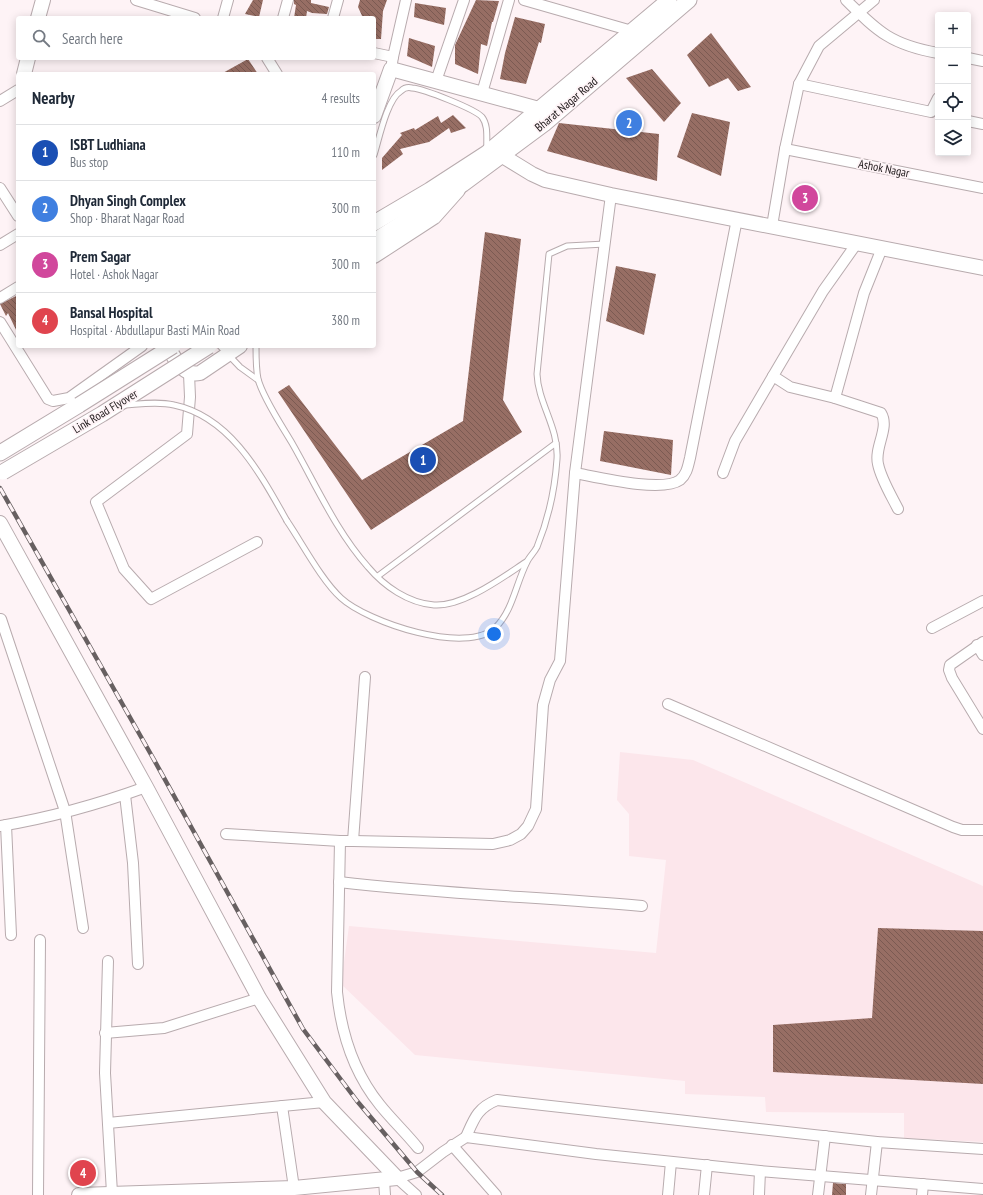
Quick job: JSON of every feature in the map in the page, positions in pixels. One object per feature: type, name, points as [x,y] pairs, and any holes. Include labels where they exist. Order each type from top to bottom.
[{"type":"main road","name":"Bharat Nagar Road","points":[[433,196],[463,184],[539,109],[669,0]]},
{"type":"main road","name":"Bharat Nagar Road","points":[[433,196],[494,154],[544,124],[689,0]]},
{"type":"main road","points":[[376,222],[433,196]]},
{"type":"main road","points":[[376,239],[433,196]]},
{"type":"main road","name":"Link Road Flyover","points":[[0,453],[170,348]]},
{"type":"main road","name":"Link Road Flyover","points":[[0,473],[115,406],[206,348]]},
{"type":"street","points":[[39,16],[43,0]]},
{"type":"street","points":[[136,0],[163,4],[190,16]]},
{"type":"street","points":[[224,16],[228,0]]},
{"type":"street","points":[[284,16],[288,0]]},
{"type":"street","points":[[334,16],[338,0]]},
{"type":"street","points":[[376,110],[392,63],[406,0]]},
{"type":"street","points":[[436,81],[464,0]]},
{"type":"street","points":[[482,93],[509,0]]},
{"type":"street","points":[[524,0],[632,31]]},
{"type":"street","points":[[846,0],[889,38],[917,49],[935,52]]},
{"type":"street","points":[[772,226],[785,149],[799,84],[819,46],[874,0]]},
{"type":"street","points":[[376,54],[392,63],[436,81],[539,109]]},
{"type":"street","points":[[971,59],[983,61]]},
{"type":"street","points":[[24,72],[28,60]]},
{"type":"street","points":[[268,60],[276,72]]},
{"type":"street","points":[[799,84],[935,113]]},
{"type":"street","points":[[0,101],[16,91]]},
{"type":"street","points":[[971,122],[983,124]]},
{"type":"street","name":"Ashok Nagar","points":[[785,149],[983,188]]},
{"type":"street","points":[[494,154],[545,180],[611,195],[983,268]]},
{"type":"street","points":[[376,255],[434,217],[463,184]]},
{"type":"street","points":[[0,188],[16,213]]},
{"type":"street","points":[[226,834],[340,841],[493,844],[510,840],[521,834],[528,826],[536,809],[545,694],[550,680],[560,661],[575,473],[611,195]]},
{"type":"street","points":[[575,473],[659,485],[678,481],[685,474],[690,458],[737,219]]},
{"type":"street","points":[[0,245],[16,235]]},
{"type":"street","points":[[723,473],[735,441],[823,291],[857,243]]},
{"type":"street","points":[[836,398],[864,294],[882,248]]},
{"type":"street","points":[[0,298],[16,288]]},
{"type":"street","points":[[0,322],[15,340]]},
{"type":"street","points":[[19,348],[48,399],[53,401],[69,398],[139,348]]},
{"type":"street","points":[[169,348],[189,374],[190,397],[187,434],[96,502],[124,569],[151,599],[257,542]]},
{"type":"street","points":[[189,374],[200,374],[224,351],[234,348]]},
{"type":"street","points":[[773,376],[790,387],[836,398],[881,413],[884,426],[878,448],[878,464],[898,510]]},
{"type":"street","points":[[0,523],[146,787],[259,998],[324,1102],[390,1179],[416,1195]]},
{"type":"street","points":[[932,628],[983,600]]},
{"type":"street","points":[[1,619],[65,811],[83,928]]},
{"type":"street","points":[[983,655],[980,644],[950,665],[949,670],[952,678],[983,729]]},
{"type":"street","points":[[353,841],[365,677]]},
{"type":"street","points":[[668,704],[953,827],[962,830],[983,830]]},
{"type":"street","points":[[11,936],[3,826],[125,795],[146,787]]},
{"type":"street","points":[[125,795],[133,863],[138,964]]},
{"type":"street","points":[[340,841],[336,992],[339,1016],[354,1060],[379,1104],[418,1148]]},
{"type":"street","points":[[339,882],[380,887],[555,898],[642,906]]},
{"type":"street","points":[[38,1195],[40,940]]},
{"type":"street","points":[[108,961],[106,1033],[108,1123],[112,1193]]},
{"type":"street","points":[[106,1033],[164,1028],[259,998]]},
{"type":"street","points":[[466,1137],[474,1118],[485,1104],[497,1100],[877,1142],[983,1149]]},
{"type":"street","points":[[108,1123],[324,1102]]},
{"type":"street","points":[[282,1106],[294,1188]]},
{"type":"street","points":[[818,1195],[819,1176],[825,1136]]},
{"type":"street","points":[[79,1195],[294,1188],[390,1179],[417,1172],[452,1145],[466,1137],[760,1172],[923,1184],[952,1191],[977,1191]]},
{"type":"street","points":[[871,1195],[877,1142]]},
{"type":"street","points":[[452,1145],[496,1195]]},
{"type":"street","points":[[668,1195],[671,1162]]},
{"type":"street","points":[[704,1195],[707,1165]]},
{"type":"street","points":[[759,1195],[760,1172]]},
{"type":"street","points":[[385,1195],[390,1179]]},
{"type":"street","points":[[922,1195],[923,1184]]},
{"type":"lane","points":[[376,149],[391,103],[400,91],[410,87],[465,107],[481,116],[487,128],[494,154]]},
{"type":"lane","points":[[115,406],[173,404],[196,412],[221,428],[243,451],[328,583],[341,598],[354,608],[386,623],[446,638],[472,638],[486,634],[496,628],[508,612],[527,561],[536,549],[549,508],[557,458],[556,443],[554,431],[539,389],[537,374],[549,254],[567,246],[605,244]]},
{"type":"lane","points":[[256,348],[258,380],[273,411],[349,542],[369,568],[396,592],[410,600],[436,605],[472,595],[527,561]]},
{"type":"lane","points":[[224,351],[258,380]]},
{"type":"lane","points":[[378,576],[556,443]]},
{"type":"shaded area","points":[[620,752],[693,760],[983,886],[983,1142],[904,1138],[904,1113],[766,1112],[765,1097],[685,1094],[685,1081],[415,1055],[341,984],[349,926],[656,953],[666,860],[629,856],[629,814],[617,800]]},
{"type":"building","points":[[253,0],[263,0],[259,16],[245,14]]},
{"type":"building","points":[[294,0],[311,0],[311,3],[329,7],[327,14],[312,13],[307,11],[306,16],[294,16],[296,5],[294,4]]},
{"type":"building","points":[[360,0],[387,0],[383,11],[381,39],[376,39],[376,16],[362,16],[358,7]]},
{"type":"building","points":[[476,0],[499,1],[492,22],[487,46],[481,44],[478,74],[455,64],[455,45]]},
{"type":"building","points":[[415,3],[446,8],[444,25],[414,17]]},
{"type":"building","points":[[515,17],[545,24],[541,43],[539,42],[526,84],[500,79],[505,53]]},
{"type":"building","points":[[711,33],[751,87],[738,91],[728,78],[709,87],[687,55]]},
{"type":"building","points":[[409,38],[435,46],[432,67],[407,56]]},
{"type":"building","points":[[249,60],[257,72],[225,72]]},
{"type":"building","points":[[652,69],[681,103],[664,122],[626,78]]},
{"type":"building","points":[[692,113],[730,122],[721,176],[677,157]]},
{"type":"building","points":[[453,115],[466,128],[451,133],[449,128],[429,142],[400,149],[403,154],[382,170],[382,158],[402,135],[400,133],[414,128],[415,130],[438,116],[441,123]]},
{"type":"building","points":[[559,123],[659,134],[657,181],[547,151]]},
{"type":"building","points":[[485,232],[521,239],[503,400],[522,432],[371,530],[278,392],[289,385],[362,480],[463,421]]},
{"type":"building","points":[[616,266],[656,274],[644,335],[606,321]]},
{"type":"building","points":[[16,296],[16,330],[8,313],[6,316],[0,304]]},
{"type":"building","points":[[604,431],[673,440],[671,475],[600,461]]},
{"type":"building","points":[[878,928],[983,931],[983,1084],[773,1072],[773,1025],[872,1018]]},
{"type":"building","points":[[72,1165],[90,1165],[90,1181],[72,1181]]},
{"type":"building","points":[[833,1183],[846,1184],[846,1195],[832,1195]]},
{"type":"railway","points":[[0,488],[153,758],[303,1029],[357,1101],[417,1172],[442,1195]]},
{"type":"place","name":"Dhyan Singh Complex","points":[[629,123]]},
{"type":"place","name":"Prem Sagar","points":[[805,198]]},
{"type":"place","name":"ISBT Ludhiana","points":[[423,460]]},
{"type":"place","name":"Bansal Hospital","points":[[83,1173]]}]
